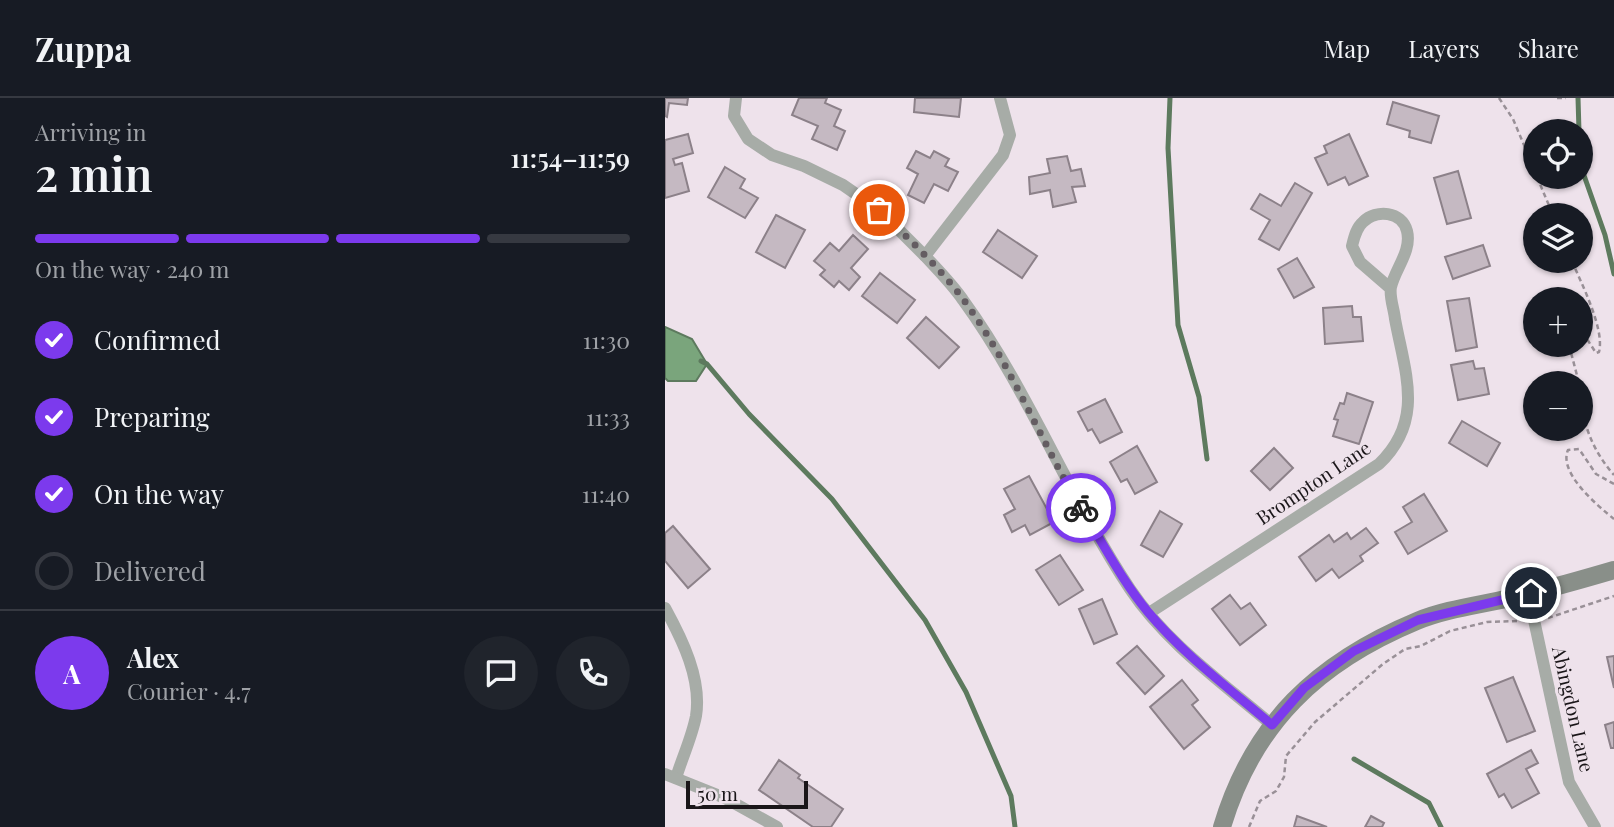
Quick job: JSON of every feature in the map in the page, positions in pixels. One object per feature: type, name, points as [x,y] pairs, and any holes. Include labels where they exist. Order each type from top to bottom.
[{"type":"street","points":[[736,98],[734,116],[748,139],[772,155],[804,166],[843,185],[879,210],[925,256],[963,300],[1018,387],[1076,498],[1131,590],[1181,647],[1272,725]]},
{"type":"street","points":[[925,256],[1003,155],[1010,135],[1000,98]]},
{"type":"street","points":[[1387,213],[1399,219],[1407,230],[1402,261],[1390,289],[1360,262],[1352,246],[1363,221],[1374,215],[1387,213]]},
{"type":"street","name":"Brompton Lane","points":[[1149,613],[1379,464],[1393,450],[1403,434],[1409,401],[1390,289]]},
{"type":"street","points":[[1222,827],[1251,757],[1272,725],[1304,688],[1354,651],[1418,620],[1614,570]]},
{"type":"street","name":"Abingdon Lane","points":[[1531,593],[1534,620],[1569,782],[1595,827]]},
{"type":"street","points":[[665,608],[690,665],[696,691],[696,715],[670,776],[725,798],[777,827]]},
{"type":"path","points":[[1499,98],[1513,119],[1523,143]]},
{"type":"path","points":[[1557,98],[1566,98]]},
{"type":"path","points":[[1593,313],[1601,344],[1599,352],[1596,353],[1593,348]]},
{"type":"path","points":[[1592,441],[1603,462],[1614,475]]},
{"type":"path","points":[[1614,484],[1596,474],[1579,449],[1568,450],[1565,458],[1567,466],[1590,499],[1614,519]]},
{"type":"path","points":[[1544,619],[1614,596]]},
{"type":"path","points":[[1249,827],[1260,801],[1276,791],[1284,777],[1286,756],[1315,722],[1383,664],[1405,649],[1421,646],[1450,631],[1487,622],[1523,622]]},
{"type":"shaded area","points":[[665,327],[692,339],[707,364],[696,381],[668,381],[665,378]]},
{"type":"building","points":[[665,98],[688,98],[687,105],[669,103],[667,117]]},
{"type":"building","points":[[799,98],[827,98],[825,103],[841,110],[834,126],[845,131],[837,150],[812,139],[818,126],[792,115]]},
{"type":"building","points":[[915,98],[961,98],[959,117],[914,112]]},
{"type":"building","points":[[1393,102],[1439,116],[1431,143],[1409,137],[1410,131],[1387,124]]},
{"type":"building","points":[[688,134],[693,153],[673,159],[675,165],[682,163],[689,191],[665,198],[665,140]]},
{"type":"building","points":[[1349,134],[1368,176],[1349,185],[1345,177],[1328,185],[1315,158],[1327,153],[1324,146]]},
{"type":"building","points":[[916,151],[930,158],[934,151],[949,159],[945,166],[958,172],[948,191],[934,184],[924,203],[908,195],[918,174],[907,168]]},
{"type":"building","points":[[1067,156],[1071,171],[1081,169],[1085,186],[1072,187],[1076,202],[1053,207],[1050,190],[1030,194],[1029,177],[1050,173],[1047,159]]},
{"type":"building","points":[[725,167],[745,179],[740,188],[758,198],[745,218],[708,197]]},
{"type":"building","points":[[1458,171],[1471,218],[1447,224],[1434,178]]},
{"type":"building","points":[[1295,183],[1312,193],[1279,250],[1259,239],[1270,220],[1251,209],[1260,194],[1281,206]]},
{"type":"building","points":[[776,215],[805,230],[785,268],[756,252]]},
{"type":"building","points":[[998,230],[1037,256],[1022,278],[983,252]]},
{"type":"building","points":[[853,235],[868,249],[851,268],[860,277],[849,290],[839,281],[834,287],[820,275],[825,270],[814,261],[830,243],[839,251]]},
{"type":"building","points":[[1483,245],[1490,266],[1453,279],[1445,257]]},
{"type":"building","points":[[1297,258],[1314,287],[1294,298],[1278,269]]},
{"type":"building","points":[[880,273],[915,300],[897,323],[862,296]]},
{"type":"building","points":[[1469,298],[1477,347],[1456,351],[1447,301]]},
{"type":"building","points":[[1352,306],[1353,317],[1361,317],[1363,341],[1325,344],[1323,308]]},
{"type":"building","points":[[926,317],[959,347],[939,368],[907,338]]},
{"type":"building","points":[[1473,361],[1475,369],[1484,368],[1489,394],[1458,400],[1451,365]]},
{"type":"building","points":[[1347,393],[1373,402],[1359,444],[1333,436],[1338,420],[1334,419],[1340,403],[1344,404]]},
{"type":"building","points":[[1105,399],[1122,432],[1100,443],[1092,429],[1088,431],[1078,412]]},
{"type":"building","points":[[1462,421],[1500,443],[1487,466],[1449,443]]},
{"type":"building","points":[[1137,446],[1157,482],[1135,494],[1127,479],[1121,482],[1110,462]]},
{"type":"building","points":[[1274,448],[1293,468],[1270,490],[1251,471]]},
{"type":"building","points":[[1029,476],[1054,522],[1030,535],[1025,525],[1012,532],[1004,515],[1015,509],[1004,489]]},
{"type":"building","points":[[1424,494],[1447,531],[1408,554],[1395,532],[1412,522],[1403,507]]},
{"type":"building","points":[[1160,511],[1182,524],[1163,557],[1141,545]]},
{"type":"building","points":[[673,526],[710,569],[688,588],[665,561],[665,533]]},
{"type":"building","points":[[1366,528],[1378,543],[1360,556],[1363,561],[1339,578],[1332,569],[1316,581],[1299,557],[1329,535],[1334,542],[1347,533],[1351,539]]},
{"type":"building","points":[[1060,555],[1083,590],[1059,605],[1036,570]]},
{"type":"building","points":[[1230,595],[1241,609],[1250,603],[1266,625],[1240,645],[1212,609]]},
{"type":"building","points":[[1102,599],[1117,634],[1094,644],[1079,609]]},
{"type":"building","points":[[1137,646],[1164,676],[1145,694],[1117,663]]},
{"type":"building","points":[[1614,656],[1614,688],[1607,657]]},
{"type":"building","points":[[1513,677],[1535,731],[1507,742],[1485,688]]},
{"type":"building","points":[[1182,680],[1198,700],[1192,705],[1210,727],[1184,749],[1150,707]]},
{"type":"building","points":[[1614,722],[1614,748],[1611,748],[1605,725]]},
{"type":"building","points":[[1531,750],[1538,763],[1526,769],[1539,793],[1512,808],[1504,794],[1499,797],[1487,774]]},
{"type":"building","points":[[779,760],[800,775],[798,778],[843,809],[831,827],[813,827],[759,790]]},
{"type":"building","points":[[1297,816],[1327,827],[1294,827]]},
{"type":"building","points":[[1371,816],[1384,823],[1382,827],[1365,827]]},
{"type":"waterway","points":[[1170,98],[1168,148],[1178,325],[1199,397],[1207,459]]},
{"type":"waterway","points":[[1578,98],[1579,119]]},
{"type":"waterway","points":[[1589,189],[1605,235],[1614,274]]},
{"type":"waterway","points":[[701,361],[707,364],[749,414],[832,499],[925,620],[966,692],[1011,796],[1015,827]]},
{"type":"waterway","points":[[1354,759],[1429,803],[1441,827]]},
{"type":"way so far","points":[[879,210],[925,256],[963,300],[1018,387],[1081,508]]},
{"type":"route","points":[[1081,508],[1131,590],[1149,613],[1181,647],[1272,725],[1304,688],[1354,651],[1418,620],[1531,593]]}]
